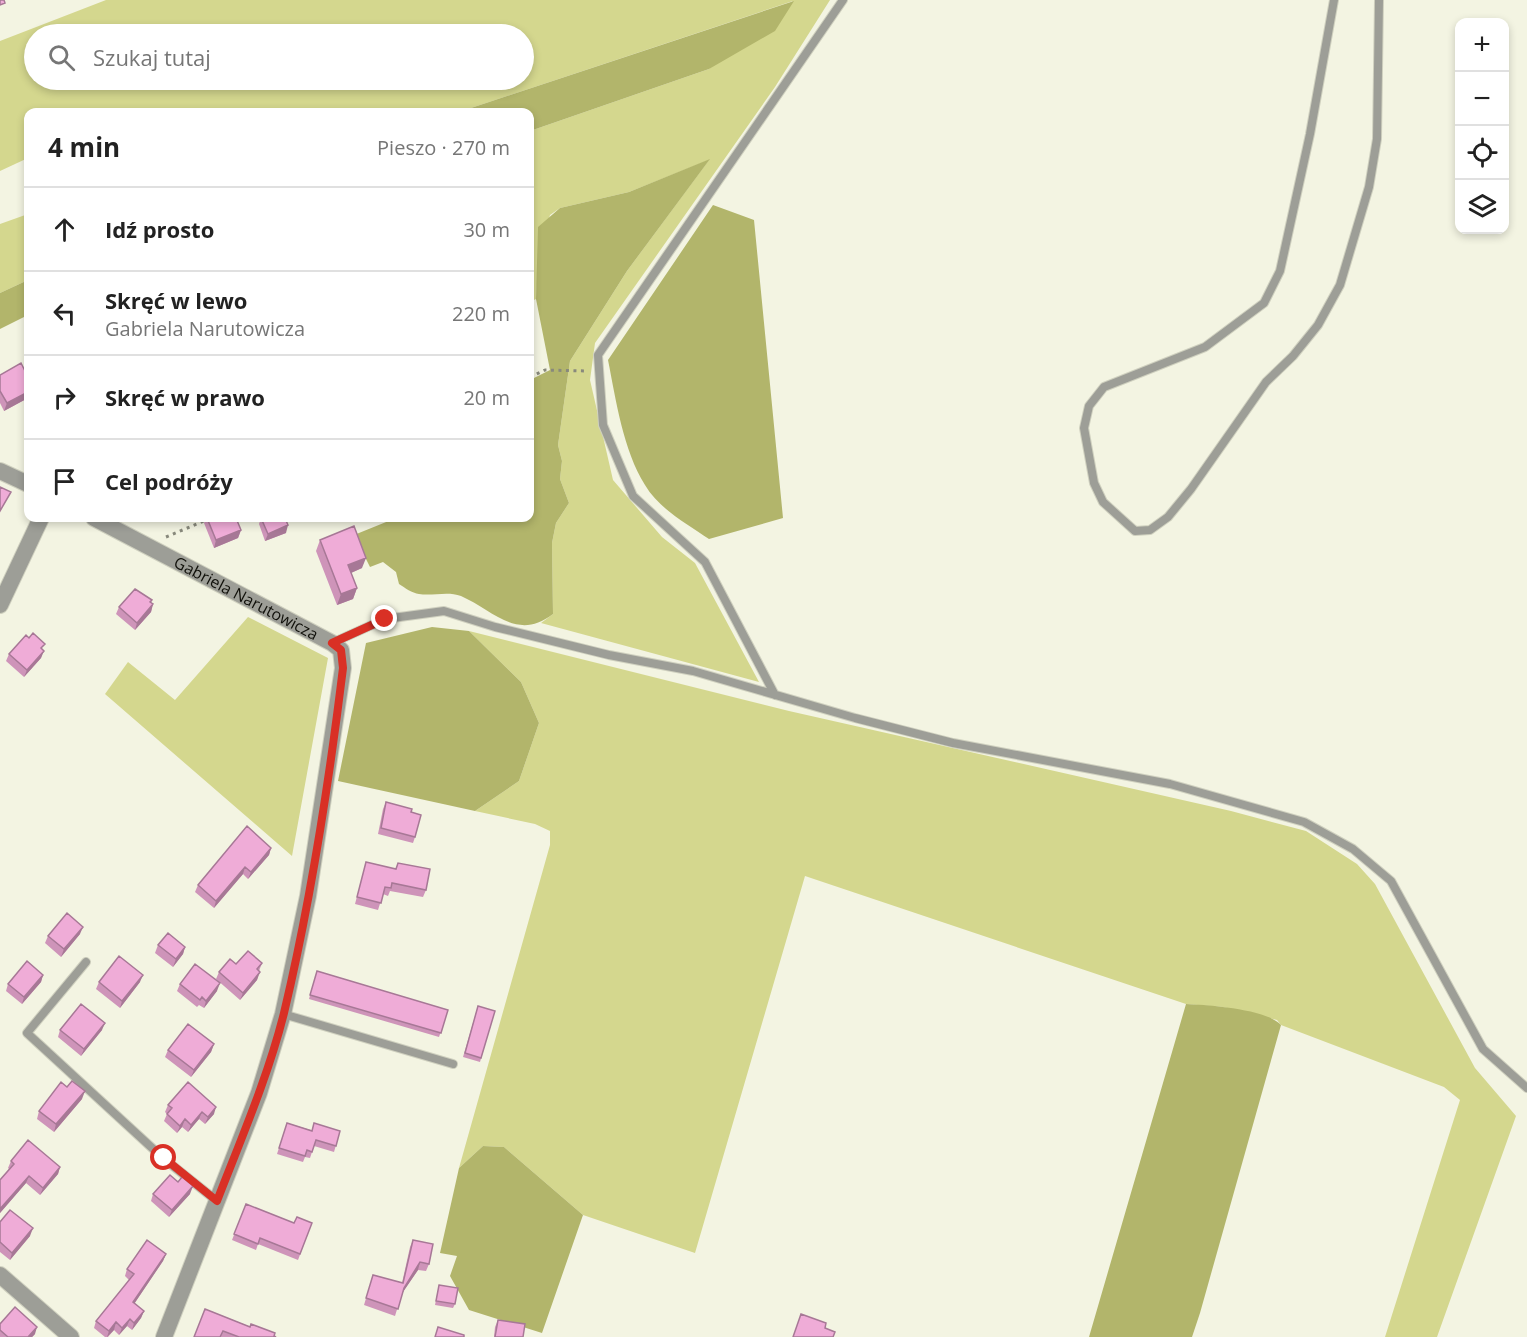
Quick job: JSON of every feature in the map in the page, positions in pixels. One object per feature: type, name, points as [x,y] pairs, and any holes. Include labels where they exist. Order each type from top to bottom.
[{"type":"street","points":[[0,471],[24,482]]},
{"type":"street","points":[[0,605],[39,522]]},
{"type":"street","name":"Gabriela Narutowicza","points":[[101,522],[332,643],[341,650],[343,668],[308,896],[284,1014],[259,1093],[164,1337]]},
{"type":"street","points":[[0,1275],[71,1337]]},
{"type":"lane","points":[[775,695],[705,562],[633,496],[603,425],[598,355],[843,0]]},
{"type":"lane","points":[[1334,0],[1310,134],[1280,271],[1264,303],[1205,347],[1104,387],[1089,406],[1084,428],[1094,483],[1104,502],[1135,531],[1150,530],[1168,517],[1191,489],[1266,382],[1293,356],[1318,325],[1340,285],[1369,187],[1377,139],[1379,0]]},
{"type":"lane","points":[[332,643],[385,619],[444,611],[495,627],[609,656],[693,670],[775,695],[953,743],[1170,784],[1304,822],[1353,849],[1391,881],[1483,1049],[1527,1088]]},
{"type":"lane","points":[[86,962],[27,1033],[164,1158],[217,1201]]},
{"type":"lane","points":[[284,1014],[453,1064]]},
{"type":"path","points":[[534,375],[545,370],[599,372]]},
{"type":"path","points":[[145,546],[202,522]]},
{"type":"green space","points":[[106,0],[830,0],[775,87],[595,343],[590,380],[613,480],[662,537],[695,563],[759,682],[541,623],[553,614],[552,543],[556,523],[569,503],[560,479],[562,461],[558,445],[570,361],[627,271],[709,160],[629,192],[560,208],[550,215],[539,253],[536,299],[534,300],[534,130],[709,69],[793,1],[534,87],[534,24],[44,24]]},
{"type":"green space","points":[[794,1],[775,31],[709,69],[534,130],[534,108],[471,108],[525,90],[534,90],[534,87]]},
{"type":"green space","points":[[24,32],[24,90],[525,90],[471,108],[24,108],[24,160],[0,171],[0,41]]},
{"type":"green space","points":[[710,159],[627,271],[570,361],[558,445],[562,461],[560,479],[569,503],[556,523],[552,543],[553,614],[540,622],[528,625],[517,624],[506,621],[461,596],[419,594],[411,591],[399,584],[396,572],[383,562],[370,567],[354,535],[386,522],[534,522],[534,378],[550,370],[536,299],[538,227],[560,208],[629,192]]},
{"type":"green space","points":[[713,205],[754,220],[783,518],[709,539],[666,509],[651,494],[637,471],[617,408],[608,360]]},
{"type":"green space","points":[[24,215],[24,282],[0,293],[0,224]]},
{"type":"green space","points":[[24,282],[24,317],[0,329],[0,293]]},
{"type":"green space","points":[[248,617],[328,658],[292,856],[105,694],[128,662],[175,700]]},
{"type":"green space","points":[[432,627],[469,631],[521,682],[539,723],[519,781],[475,811],[338,781],[366,643]]},
{"type":"green space","points":[[469,631],[789,711],[1231,811],[1306,831],[1357,864],[1375,884],[1475,1068],[1516,1116],[1437,1337],[1385,1337],[1460,1100],[1444,1087],[1281,1025],[1277,1020],[1223,1007],[1186,1004],[805,876],[695,1253],[583,1215],[504,1147],[483,1146],[459,1168],[550,845],[550,831],[535,824],[475,811],[519,781],[539,723],[521,682]]},
{"type":"green space","points":[[1186,1004],[1251,1012],[1263,1015],[1281,1025],[1200,1313],[1192,1337],[1089,1337]]},
{"type":"green space","points":[[483,1146],[504,1147],[583,1215],[542,1333],[469,1310],[450,1276],[457,1256],[440,1253],[459,1168]]},
{"type":"building","points":[[21,363],[24,369],[24,394],[7,403],[0,391],[0,375]]},
{"type":"building","points":[[0,487],[11,492],[0,511]]},
{"type":"building","points":[[209,522],[238,522],[241,530],[216,540]]},
{"type":"building","points":[[263,522],[287,522],[288,525],[268,534]]},
{"type":"building","points":[[354,526],[366,558],[348,565],[357,588],[341,594],[320,540]]},
{"type":"building","points":[[135,589],[152,600],[150,602],[153,604],[137,623],[119,607]]},
{"type":"building","points":[[33,633],[45,644],[41,648],[44,651],[27,670],[9,654],[26,635],[29,638]]},
{"type":"building","points":[[386,802],[412,809],[411,812],[421,815],[415,837],[381,828]]},
{"type":"building","points":[[247,826],[271,848],[251,872],[245,867],[216,901],[198,885]]},
{"type":"building","points":[[366,862],[396,869],[398,863],[430,869],[426,890],[392,883],[391,888],[385,887],[381,903],[357,897]]},
{"type":"building","points":[[67,913],[83,927],[64,949],[48,936]]},
{"type":"building","points":[[168,933],[185,947],[176,959],[158,945]]},
{"type":"building","points":[[248,951],[262,963],[257,969],[260,972],[243,993],[219,972],[230,959],[236,964]]},
{"type":"building","points":[[119,956],[143,975],[122,1001],[99,982]]},
{"type":"building","points":[[27,961],[43,975],[24,997],[8,984]]},
{"type":"building","points":[[195,964],[220,983],[206,1001],[202,997],[200,1000],[180,984]]},
{"type":"building","points":[[317,971],[448,1010],[441,1033],[310,995]]},
{"type":"building","points":[[81,1004],[105,1023],[84,1049],[60,1030]]},
{"type":"building","points":[[478,1006],[495,1011],[481,1058],[465,1053]]},
{"type":"building","points":[[188,1024],[214,1044],[194,1070],[168,1050]]},
{"type":"building","points":[[72,1081],[85,1091],[56,1124],[39,1111],[61,1082],[67,1087]]},
{"type":"building","points":[[188,1082],[216,1107],[208,1117],[202,1112],[191,1125],[185,1119],[180,1126],[167,1114],[172,1108],[168,1105]]},
{"type":"building","points":[[287,1123],[312,1131],[314,1123],[340,1131],[336,1146],[316,1140],[312,1152],[307,1150],[305,1156],[279,1148]]},
{"type":"building","points":[[28,1140],[60,1167],[43,1188],[29,1176],[0,1209],[0,1180],[14,1164],[11,1161]]},
{"type":"building","points":[[170,1175],[178,1182],[182,1177],[193,1186],[172,1210],[153,1194]]},
{"type":"building","points":[[246,1204],[294,1223],[297,1217],[312,1223],[300,1254],[260,1238],[258,1244],[234,1234]]},
{"type":"building","points":[[10,1210],[33,1228],[12,1253],[0,1242],[0,1222]]},
{"type":"building","points":[[147,1240],[166,1254],[133,1302],[144,1311],[134,1323],[130,1319],[122,1328],[116,1322],[109,1331],[96,1321],[134,1274],[127,1269]]},
{"type":"building","points":[[413,1240],[433,1244],[429,1264],[420,1262],[404,1288],[398,1309],[366,1298],[373,1275],[403,1283]]},
{"type":"building","points":[[439,1285],[458,1288],[455,1304],[436,1301]]},
{"type":"building","points":[[15,1307],[37,1327],[28,1337],[8,1337],[0,1330],[0,1324]]},
{"type":"building","points":[[205,1309],[250,1327],[251,1324],[275,1333],[276,1337],[239,1337],[223,1331],[220,1337],[194,1337]]},
{"type":"building","points":[[801,1314],[826,1323],[825,1328],[835,1332],[833,1337],[793,1337]]},
{"type":"building","points":[[498,1320],[525,1324],[523,1337],[495,1337]]},
{"type":"building","points":[[438,1327],[464,1335],[464,1337],[435,1337]]},
{"type":"route","points":[[164,1158],[217,1201],[259,1093],[284,1014],[308,896],[339,703],[343,668],[341,650],[332,643],[385,619]]}]
